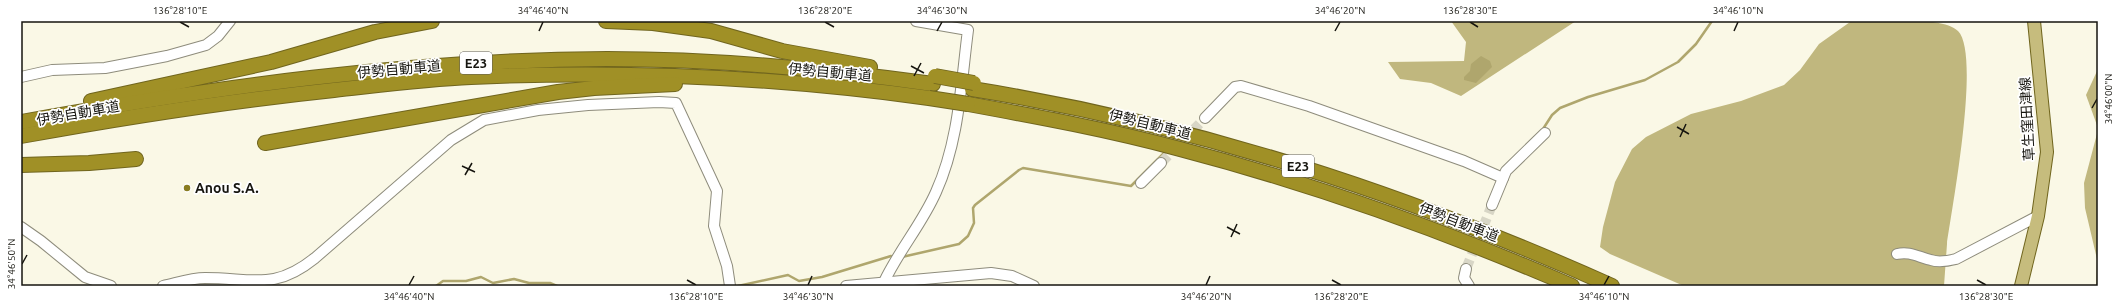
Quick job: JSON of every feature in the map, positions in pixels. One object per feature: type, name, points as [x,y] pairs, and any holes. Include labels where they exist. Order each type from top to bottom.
[{"type":"highway","points":[[21,118],[271,62],[375,32],[432,21]]},
{"type":"highway","points":[[606,21],[653,24],[711,31],[782,51],[934,80]]},
{"type":"highway","name":"伊勢自動車道","points":[[21,122],[282,81],[470,64],[600,60],[670,61],[754,64],[934,80],[973,86],[1191,134],[1364,187],[1485,231],[1612,286]]},
{"type":"highway","name":"伊勢自動車道","points":[[21,136],[222,103],[407,82],[470,77],[607,74],[779,82],[866,90],[968,104],[1109,132],[1179,148],[1274,176],[1421,224],[1572,286]]},
{"type":"highway","points":[[265,143],[472,106],[594,88],[670,84],[766,84],[779,82]]},
{"type":"highway","points":[[21,164],[89,163],[136,158]]},
{"type":"main road","name":"草生窪田津線","points":[[2021,286],[2038,216],[2047,152],[2034,21]]},
{"type":"street","points":[[21,77],[52,70],[105,68],[167,56],[206,45],[218,36],[230,21]]},
{"type":"street","points":[[884,282],[899,253],[915,231],[932,200],[948,161],[954,139],[968,30],[916,21]]},
{"type":"street","points":[[1205,118],[1235,87],[1241,86],[1309,106],[1464,161],[1503,178]]},
{"type":"street","points":[[163,286],[197,278],[258,281],[282,278],[293,273],[315,258],[451,140],[478,123],[491,118],[538,110],[588,105],[659,102],[676,103],[717,191],[714,226],[727,266],[730,284]]},
{"type":"street","points":[[1492,205],[1503,178],[1510,167],[1545,133]]},
{"type":"street","points":[[1141,183],[1161,163]]},
{"type":"street","points":[[1897,254],[1908,252],[1931,260],[1943,262],[1956,259],[2038,216]]},
{"type":"street","points":[[21,227],[42,240],[84,277],[111,286]]},
{"type":"street","points":[[1466,270],[1464,278],[1469,286]]},
{"type":"street","points":[[846,286],[998,273],[1012,276],[1034,286]]},
{"type":"shaded area","points":[[1913,20],[1940,23],[1950,26],[1958,31],[1964,45],[1967,69],[1966,99],[1959,167],[1947,244],[1944,286],[1684,286],[1610,254],[1600,247],[1603,227],[1615,182],[1632,149],[1646,137],[1691,114],[1741,101],[1784,85],[1800,70],[1819,44],[1850,22]]},
{"type":"shaded area","points":[[1451,21],[1576,21],[1461,96],[1431,83],[1400,79],[1388,62],[1464,61],[1466,42]]},
{"type":"shaded area","points":[[1481,56],[1490,61],[1492,67],[1476,83],[1464,80],[1464,77],[1470,71],[1471,64]]},
{"type":"shaded area","points":[[2098,69],[2098,128],[2086,95]]},
{"type":"shaded area","points":[[2098,130],[2098,286],[2096,286],[2097,259],[2085,208],[2084,183]]},
{"type":"waterway","points":[[1543,129],[1552,115],[1560,108],[1588,97],[1645,80],[1678,62],[1696,44],[1712,21]]},
{"type":"waterway","points":[[902,257],[959,244],[968,236],[974,223],[973,208],[975,205],[1023,168],[1131,186],[1166,151]]},
{"type":"waterway","points":[[738,286],[788,275],[799,281],[822,277],[891,256]]},
{"type":"waterway","points":[[436,286],[443,281],[466,281],[481,277],[493,283],[514,279],[529,283],[550,283],[557,286]]},
{"type":"tunnel","points":[[1161,163],[1205,118]]},
{"type":"tunnel","points":[[1466,269],[1492,205]]},
{"type":"place","name":"Anou S.A.","points":[[187,188]]}]
